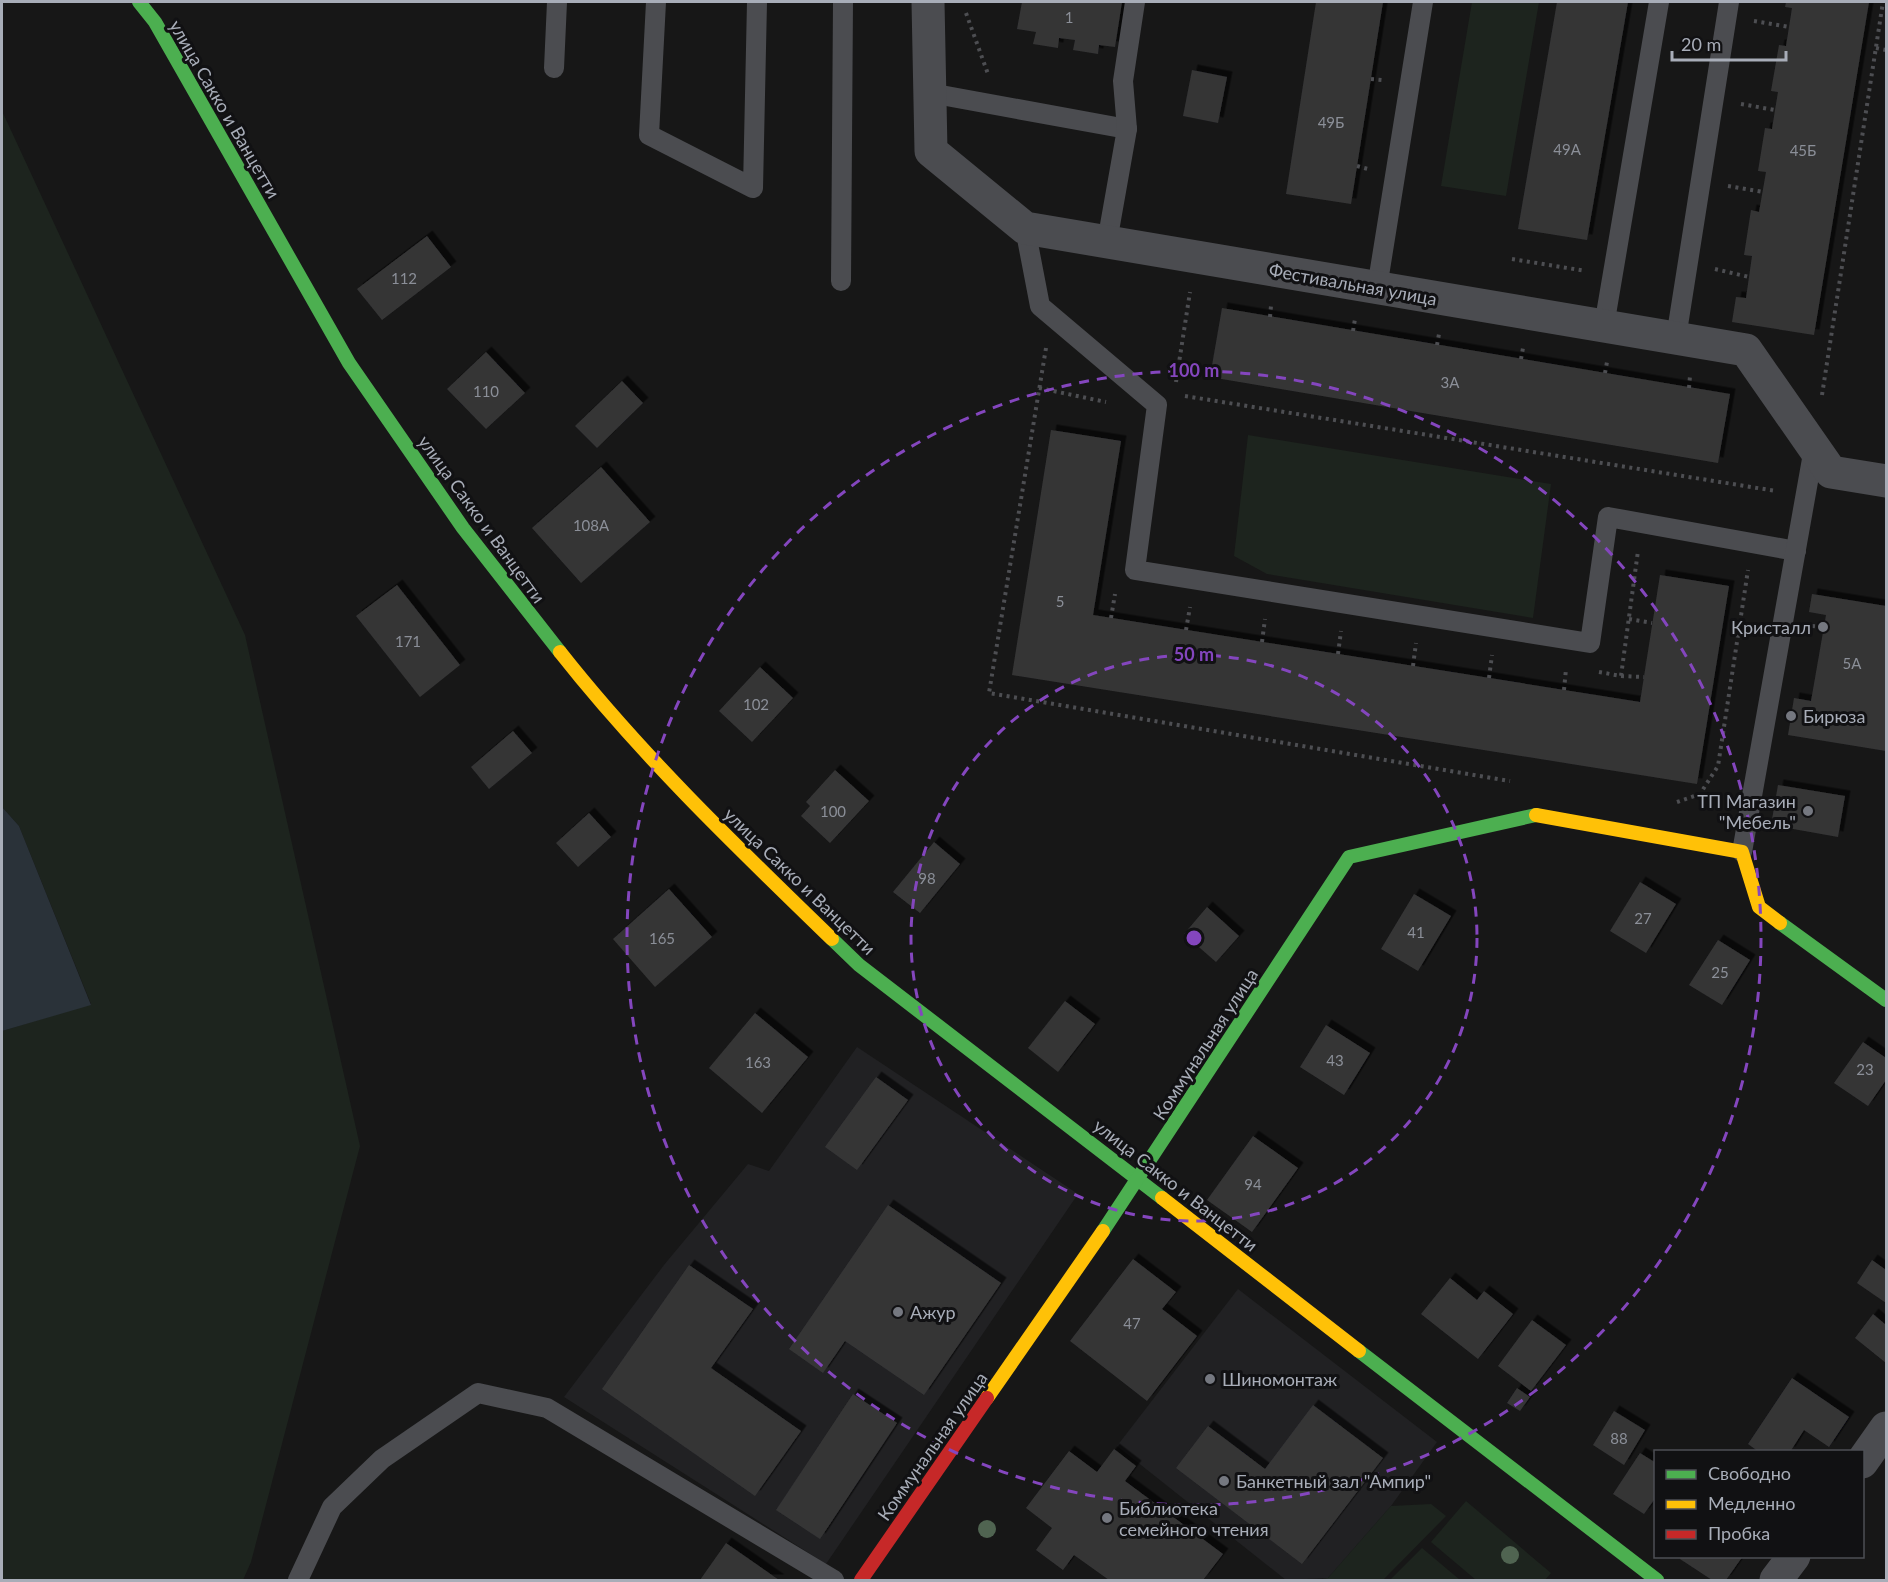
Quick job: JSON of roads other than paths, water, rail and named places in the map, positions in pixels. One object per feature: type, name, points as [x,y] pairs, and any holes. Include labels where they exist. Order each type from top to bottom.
[{"type":"street","name":"улица Сакко и Ванцетти","points":[[139,2],[155,22],[349,363],[463,528],[586,685],[724,835],[859,965],[1657,1581]]},
{"type":"street","name":"Фестивальная улица","points":[[928,2],[931,151],[1025,228],[1746,350],[1831,472],[1887,481]]},
{"type":"street","name":"Коммунальная улица","points":[[861,1581],[1139,1179],[1349,857],[1538,814],[1742,852]]},
{"type":"street","points":[[1742,852],[1759,907],[1887,1000]]},
{"type":"street","points":[[1864,1461],[1887,1428]]},
{"type":"street","points":[[1776,1581],[1793,1558]]},
{"type":"lane","points":[[554,68],[557,2]]},
{"type":"lane","points":[[656,2],[649,135],[753,188],[757,2]]},
{"type":"lane","points":[[841,281],[843,2]]},
{"type":"lane","points":[[1107,242],[1127,129],[1123,81],[1135,2]]},
{"type":"lane","points":[[1377,288],[1423,2]]},
{"type":"lane","points":[[1605,326],[1659,2]]},
{"type":"lane","points":[[1676,338],[1729,2]]},
{"type":"lane","points":[[930,93],[1127,129]]},
{"type":"lane","points":[[1025,228],[1040,306],[1157,405],[1135,570],[1590,643],[1608,517],[1796,551]]},
{"type":"lane","points":[[1742,852],[1814,448]]},
{"type":"lane","points":[[298,1581],[332,1507],[382,1459],[478,1393],[547,1408],[834,1581]]},
{"type":"place","name":"Кристалл","points":[[1823,627]]},
{"type":"place","name":"Бирюза","points":[[1791,716]]},
{"type":"place","name":"ТП Магазин \"Мебель\"","points":[[1808,811]]},
{"type":"place","name":"Ажур","points":[[898,1312]]},
{"type":"place","name":"Шиномонтаж","points":[[1210,1379]]},
{"type":"place","name":"Банкетный зал \"Ампир\"","points":[[1224,1481]]},
{"type":"place","name":"Библиотека семейного чтения","points":[[1107,1518]]}]
